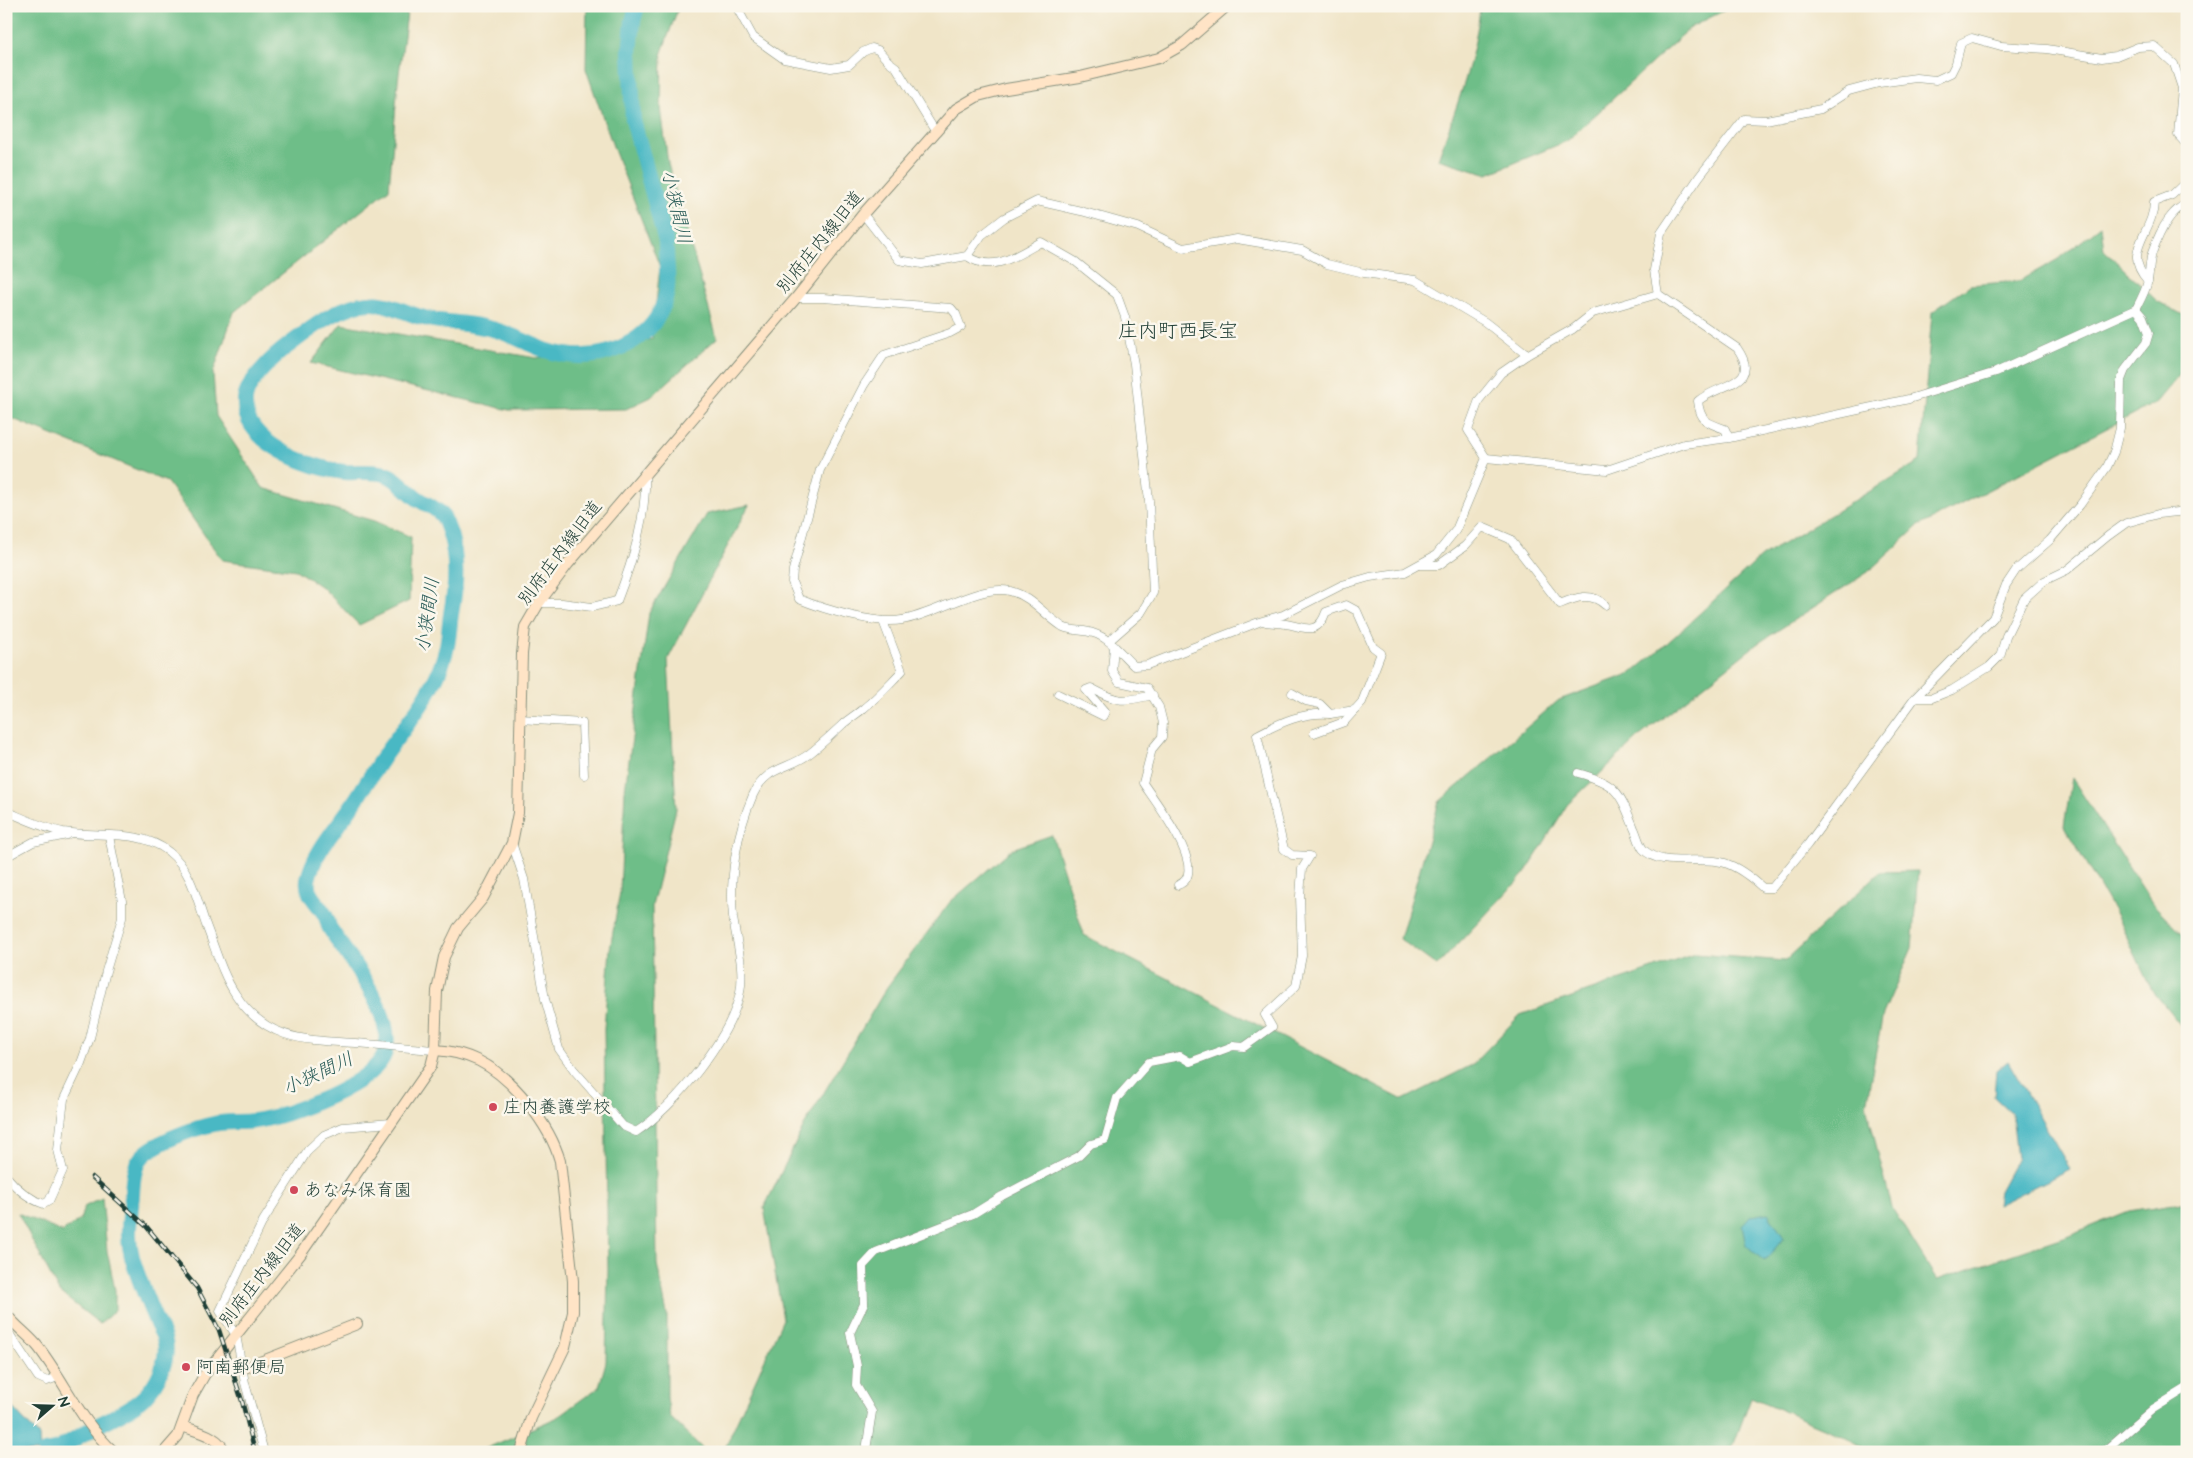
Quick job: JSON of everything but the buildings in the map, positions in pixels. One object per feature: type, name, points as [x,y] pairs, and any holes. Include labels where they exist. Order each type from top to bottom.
[{"type":"street","points":[[736,6],[753,37],[784,59],[831,68],[849,65],[863,52],[872,48],[878,50],[888,61],[896,66],[935,131]]},
{"type":"street","name":"別府庄内線旧道","points":[[164,1452],[176,1440],[198,1386],[210,1367],[300,1255],[427,1072],[435,1050],[437,991],[444,957],[458,928],[483,898],[512,843],[518,814],[522,654],[525,628],[539,603],[568,564],[645,472],[796,298],[863,214],[956,109],[978,96],[1159,58],[1182,45],[1227,6]]},
{"type":"street","points":[[1729,438],[1725,429],[1708,423],[1699,413],[1698,401],[1707,393],[1726,386],[1742,376],[1747,367],[1745,359],[1737,348],[1658,294],[1654,270],[1661,234],[1698,177],[1744,120],[1766,120],[1821,109],[1849,91],[1879,83],[1916,78],[1936,80],[1951,73],[1956,64],[1961,43],[1972,38],[2001,46],[2047,49],[2102,58],[2116,56],[2138,47],[2154,46],[2174,64],[2182,88],[2178,135],[2187,145]]},
{"type":"street","points":[[2148,281],[2141,274],[2136,261],[2138,242],[2148,228],[2154,209],[2154,202],[2172,195],[2187,181]]},
{"type":"street","points":[[863,214],[899,260],[922,264],[967,256],[982,235],[1004,218],[1037,201],[1081,210],[1138,227],[1183,248],[1237,239],[1302,250],[1328,264],[1364,273],[1415,280],[1485,322],[1527,355]]},
{"type":"street","points":[[1486,458],[1607,470],[1684,444],[1729,438],[1909,399],[1996,372],[2136,309],[2148,281],[2152,254],[2161,232],[2182,205],[2187,204]]},
{"type":"street","points":[[967,256],[976,263],[994,265],[1041,242],[1076,262],[1117,295],[1122,305],[1134,364],[1149,501],[1153,593],[1141,614],[1112,644],[1112,671],[1119,682],[1147,688],[1160,707],[1163,723],[1162,738],[1152,749],[1143,783],[1178,835],[1186,854],[1187,870],[1185,878],[1178,885]]},
{"type":"street","points":[[1486,458],[1468,430],[1479,400],[1501,373],[1527,355],[1573,329],[1593,313],[1658,294]]},
{"type":"street","points":[[796,298],[823,298],[951,308],[956,314],[961,327],[950,333],[884,355],[875,367],[820,470],[796,557],[792,582],[798,599],[819,608],[883,621],[901,621],[938,610],[975,594],[995,590],[1011,591],[1034,602],[1064,627],[1094,633],[1112,644],[1134,666],[1147,665],[1259,622],[1283,615],[1342,585],[1370,577],[1406,572],[1436,555],[1456,530],[1486,458]]},
{"type":"street","points":[[1578,773],[1609,784],[1621,797],[1643,849],[1649,853],[1667,860],[1725,862],[1747,875],[1763,888],[1772,888],[1808,844],[1915,698],[1993,618],[2006,585],[2016,570],[2050,540],[2080,505],[2107,467],[2114,452],[2120,428],[2122,380],[2126,370],[2146,343],[2149,333],[2143,317],[2136,309]]},
{"type":"street","points":[[539,603],[562,603],[592,607],[617,601],[636,546],[646,488],[645,472]]},
{"type":"street","points":[[1915,698],[1932,698],[1952,690],[1989,667],[2000,656],[2006,636],[2024,599],[2044,582],[2067,570],[2126,523],[2158,514],[2187,511]]},
{"type":"street","points":[[1418,565],[1439,565],[1465,546],[1482,527],[1510,539],[1560,604],[1578,596],[1598,598],[1606,605]]},
{"type":"street","points":[[1259,622],[1287,624],[1305,629],[1314,628],[1323,620],[1326,612],[1346,605],[1357,610],[1373,647],[1382,653],[1362,702],[1344,722],[1314,733]]},
{"type":"street","points":[[512,843],[524,880],[544,999],[560,1048],[574,1070],[624,1126],[636,1132],[660,1114],[695,1074],[724,1033],[734,1012],[740,991],[741,967],[733,915],[732,883],[736,848],[753,795],[760,783],[770,772],[808,755],[864,708],[902,671],[883,621]]},
{"type":"street","points":[[1058,694],[1102,716],[1105,712],[1086,690],[1090,688],[1105,696],[1124,702],[1153,695]]},
{"type":"street","points":[[1292,693],[1306,701],[1320,704],[1330,714]]},
{"type":"street","points":[[863,1452],[866,1450],[872,1412],[856,1384],[857,1366],[850,1333],[864,1304],[863,1266],[876,1252],[973,1214],[1002,1196],[1080,1156],[1091,1144],[1105,1140],[1117,1098],[1149,1062],[1180,1056],[1190,1062],[1233,1046],[1244,1048],[1272,1026],[1265,1015],[1296,986],[1302,956],[1300,896],[1302,869],[1310,856],[1292,855],[1284,849],[1257,735],[1295,717],[1312,713],[1330,714],[1355,710]]},
{"type":"street","points":[[520,719],[582,723],[584,775]]},
{"type":"street","points":[[6,811],[53,830],[147,840],[161,846],[175,857],[190,879],[222,966],[235,994],[252,1014],[274,1030],[304,1040],[449,1051],[468,1056],[496,1072],[542,1120],[554,1142],[560,1161],[573,1281],[573,1312],[565,1347],[531,1418],[521,1452]]},
{"type":"street","points":[[6,857],[33,842],[58,835],[79,834]]},
{"type":"street","points":[[6,1176],[34,1200],[44,1204],[49,1201],[63,1170],[58,1150],[64,1099],[81,1063],[90,1038],[106,971],[122,918],[122,901],[109,836]]},
{"type":"street","points":[[264,1452],[242,1368],[236,1335],[220,1312],[263,1221],[308,1150],[324,1135],[343,1126],[391,1122]]},
{"type":"street","points":[[6,1314],[35,1344],[84,1418],[102,1441],[114,1452]]},
{"type":"street","points":[[242,1368],[357,1324]]},
{"type":"street","points":[[6,1329],[38,1376],[47,1381],[58,1377]]},
{"type":"street","points":[[2103,1452],[2153,1409],[2187,1388]]},
{"type":"street","points":[[182,1426],[215,1439],[225,1452]]},
{"type":"green space","points":[[6,6],[408,6],[398,81],[389,189],[234,312],[213,373],[216,416],[263,488],[374,521],[411,537],[409,601],[359,625],[323,588],[296,570],[222,560],[167,482],[6,416],[6,318],[10,313],[6,299]]},
{"type":"green space","points":[[587,6],[679,6],[662,52],[661,108],[668,164],[717,338],[651,397],[626,409],[509,410],[311,363],[341,324],[536,358],[652,339],[660,267],[615,152],[586,69]]},
{"type":"green space","points":[[1480,6],[1733,6],[1691,27],[1567,141],[1488,174],[1438,159],[1469,65],[1478,26]]},
{"type":"green space","points":[[2101,226],[2104,250],[2157,301],[2187,317],[2187,366],[2157,402],[1917,527],[1871,570],[1757,644],[1641,735],[1567,805],[1526,872],[1437,966],[1400,939],[1439,802],[1559,700],[1632,673],[1761,557],[1920,461],[1932,312],[1970,285],[2019,281],[2060,258]]},
{"type":"green space","points":[[749,505],[668,659],[676,809],[652,906],[657,1264],[667,1314],[667,1398],[670,1417],[706,1452],[478,1452],[556,1418],[599,1387],[606,1362],[608,1270],[604,1029],[610,949],[620,892],[625,790],[649,613],[707,514]]},
{"type":"green space","points":[[2072,778],[2152,903],[2187,939],[2187,1033],[2152,990],[2118,918],[2064,826]]},
{"type":"green space","points":[[1052,835],[1084,935],[1403,1100],[1472,1065],[1520,1015],[1695,954],[1785,961],[1880,872],[1918,871],[1912,948],[1883,1014],[1866,1105],[1892,1208],[1937,1280],[2064,1237],[2129,1211],[2187,1202],[2187,1452],[1874,1452],[1840,1435],[1751,1397],[1731,1452],[723,1452],[783,1319],[764,1208],[804,1126],[887,987],[950,902],[1012,849]]},
{"type":"green space","points":[[102,1198],[107,1251],[115,1290],[115,1310],[100,1324],[59,1292],[18,1213],[62,1232],[80,1220],[84,1207]]},
{"type":"water","points":[[2008,1061],[2070,1169],[1997,1205],[1999,1191],[2017,1158],[2012,1114],[1994,1097],[1996,1071]]},
{"type":"water","points":[[1768,1213],[1784,1238],[1764,1261],[1746,1245],[1742,1226],[1751,1216]]},
{"type":"water","points":[[6,1401],[39,1436],[40,1452],[6,1452]]},
{"type":"waterway","name":"小狭間川","points":[[45,1452],[57,1450],[134,1405],[153,1386],[164,1364],[166,1349],[163,1335],[140,1282],[129,1244],[133,1181],[141,1158],[164,1142],[196,1129],[219,1123],[249,1122],[268,1118],[287,1113],[328,1097],[365,1076],[378,1064],[385,1052],[387,1037],[378,1006],[370,989],[329,927],[325,915],[311,895],[308,880],[319,852],[383,757],[421,705],[441,668],[447,645],[454,594],[455,564],[453,544],[442,515],[390,476],[375,472],[330,470],[297,459],[266,441],[254,429],[247,415],[245,400],[247,393],[256,377],[269,362],[307,332],[326,318],[347,308],[369,303],[392,307],[428,319],[488,328],[545,350],[568,355],[590,356],[612,351],[623,347],[643,334],[656,319],[664,302],[667,272],[666,242],[633,120],[630,52],[633,21],[637,6]]},
{"type":"railway","points":[[92,1177],[146,1226],[197,1288],[219,1330],[242,1401],[255,1452]]},
{"type":"place","name":"庄内養護学校","points":[[493,1107]]},
{"type":"place","name":"あなみ保育園","points":[[294,1190]]},
{"type":"place","name":"阿南郵便局","points":[[186,1367]]},
{"type":"district","name":"庄内町西長宝","points":[[1178,331]]}]
